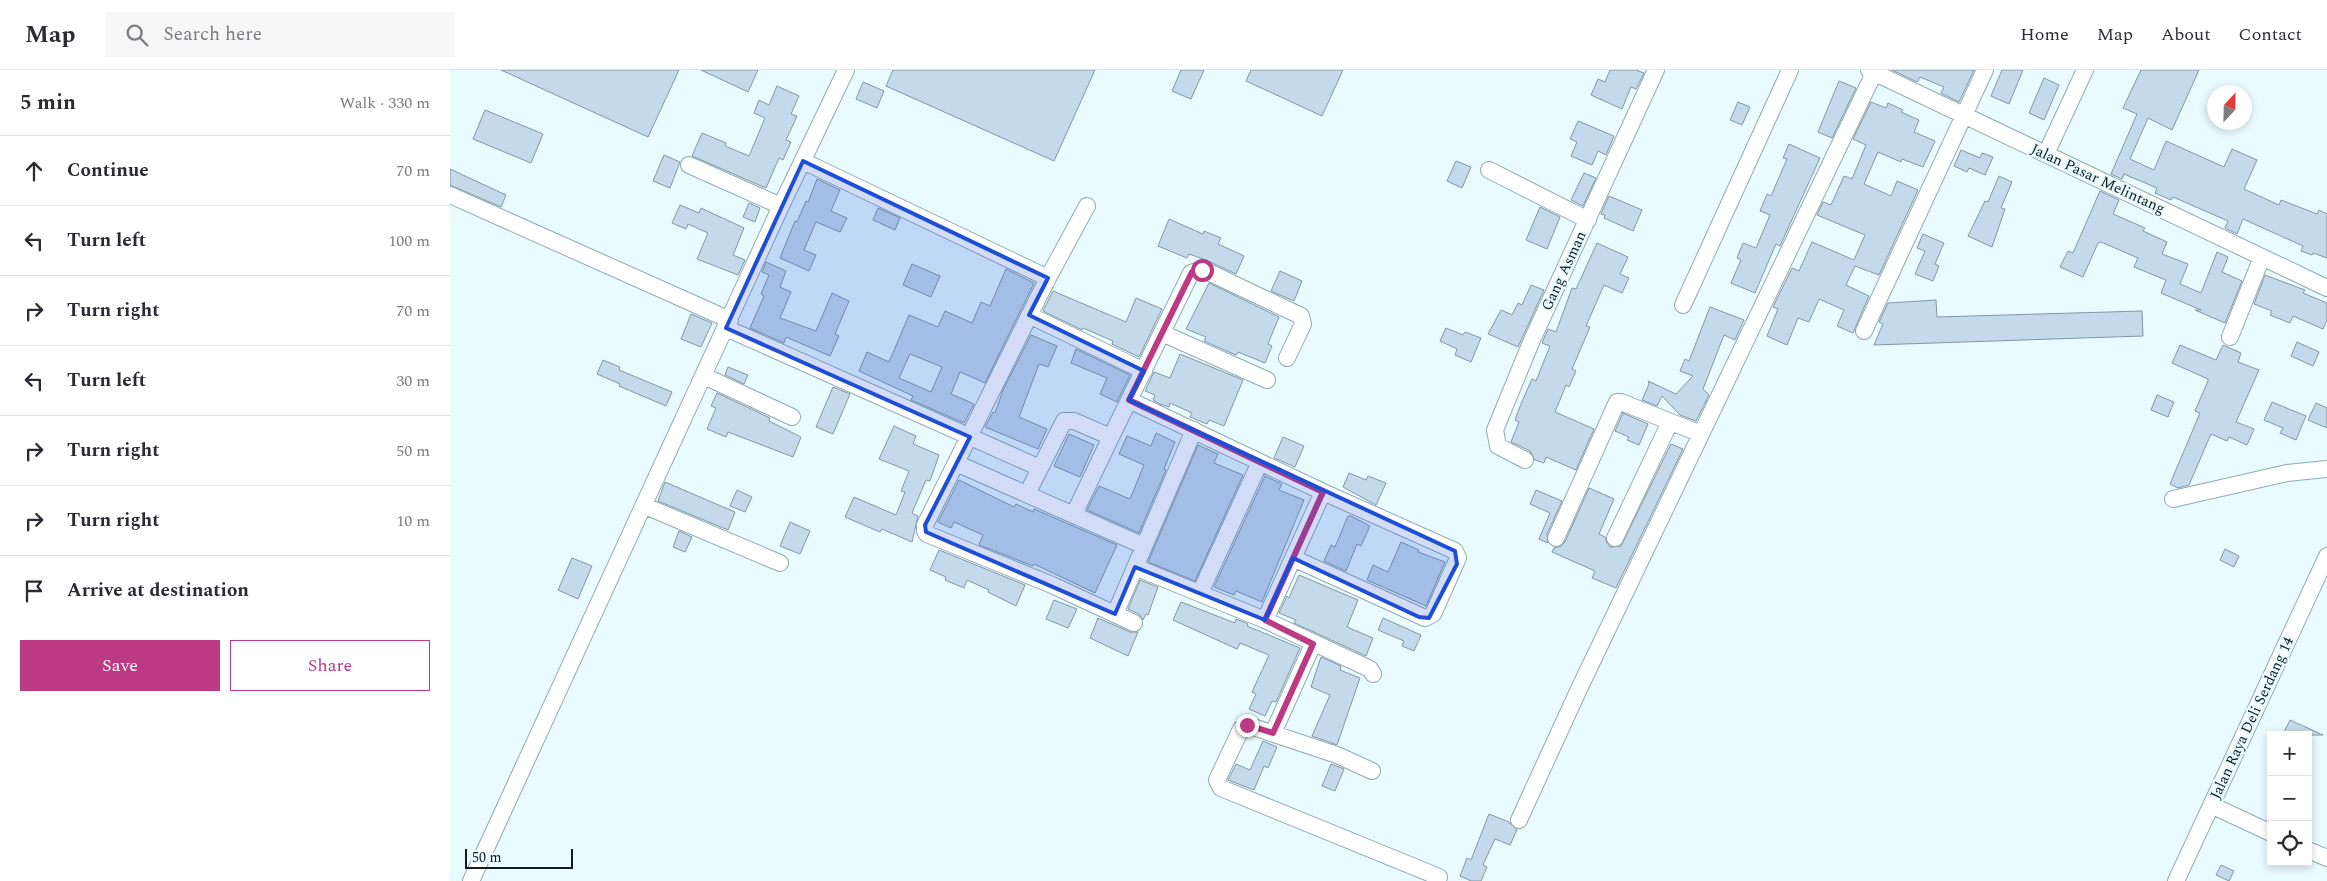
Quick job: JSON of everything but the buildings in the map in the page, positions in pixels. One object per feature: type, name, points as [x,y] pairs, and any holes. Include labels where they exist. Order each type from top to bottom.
[{"type":"street","points":[[471,881],[645,506],[781,206],[846,70]]},
{"type":"street","name":"Gang Asman","points":[[1525,460],[1504,450],[1497,444],[1495,430],[1532,340],[1656,70]]},
{"type":"street","points":[[1684,305],[1790,70]]},
{"type":"street","points":[[1864,331],[1985,70]]},
{"type":"street","points":[[2046,154],[2085,70]]},
{"type":"street","points":[[1519,820],[1872,71]]},
{"type":"street","name":"Jalan Pasar Melintang","points":[[1872,71],[2327,288]]},
{"type":"street","points":[[803,161],[1048,278]]},
{"type":"street","points":[[689,165],[781,206]]},
{"type":"street","points":[[1489,170],[1588,220]]},
{"type":"street","points":[[450,195],[1040,468]]},
{"type":"street","points":[[1087,206],[1029,315],[926,525],[926,532],[1134,623]]},
{"type":"street","points":[[2230,337],[2262,256]]},
{"type":"street","points":[[1074,514],[1192,272],[1202,270],[1301,316],[1303,324],[1287,358]]},
{"type":"street","points":[[1029,315],[1144,371]]},
{"type":"street","points":[[1162,334],[1267,380]]},
{"type":"street","points":[[704,376],[792,417]]},
{"type":"street","points":[[1129,400],[1323,492],[1455,550],[1458,558],[1457,564],[1433,614],[1425,618],[1293,558]]},
{"type":"street","points":[[1556,538],[1616,404],[1621,402],[1701,434]]},
{"type":"street","points":[[1027,494],[1064,421],[1074,421],[1111,437]]},
{"type":"street","points":[[1615,538],[1670,422]]},
{"type":"street","points":[[1115,614],[1194,430]]},
{"type":"street","points":[[1200,594],[1260,462]]},
{"type":"street","points":[[956,464],[1144,546]]},
{"type":"street","points":[[2173,498],[2287,473],[2327,469]]},
{"type":"street","points":[[1265,620],[1323,492]]},
{"type":"street","points":[[645,506],[780,563]]},
{"type":"street","name":"Jalan Raya Deli Serdang 14","points":[[2176,881],[2327,556]]},
{"type":"street","points":[[1135,567],[1265,620],[1370,669],[1373,674]]},
{"type":"street","points":[[1273,733],[1313,644]]},
{"type":"street","points":[[1372,771],[1337,755],[1250,725],[1244,726],[1216,780],[1218,785],[1439,877]]},
{"type":"street","points":[[2211,806],[2267,830]]},
{"type":"street","points":[[2312,852],[2327,858]]},
{"type":"highlighted area","points":[[803,161],[1048,278],[1029,315],[1144,371],[1129,400],[1455,551],[1457,564],[1429,618],[1419,617],[1293,558],[1265,620],[1135,567],[1115,614],[926,532],[925,525],[970,437],[726,328]]},
{"type":"route","points":[[1202,270],[1192,272],[1129,400],[1323,492],[1265,620],[1313,644],[1273,733],[1247,725]]}]
